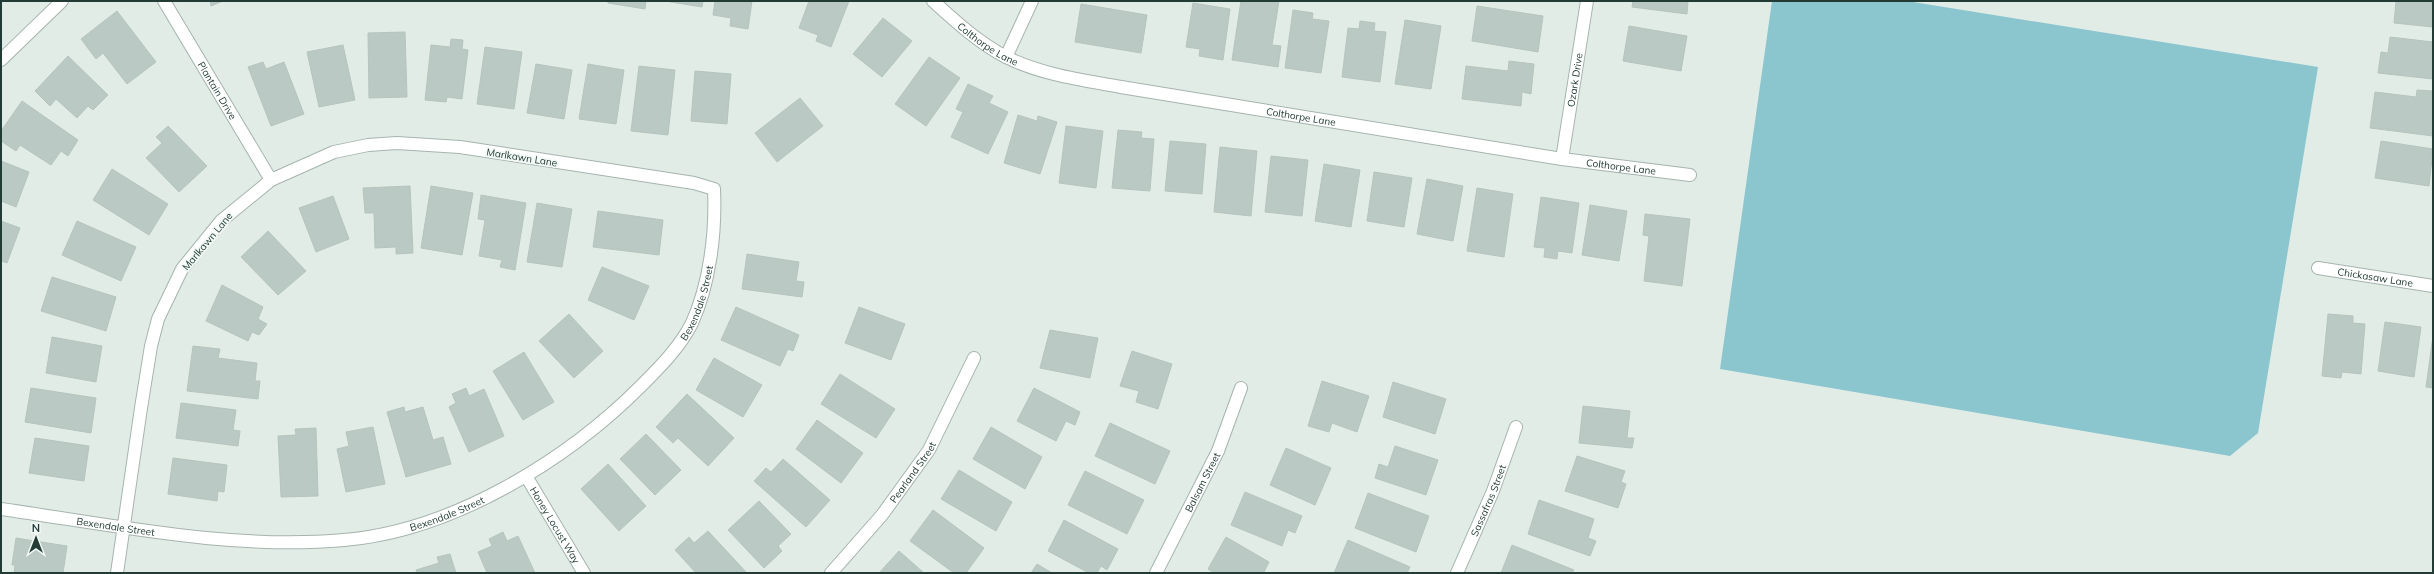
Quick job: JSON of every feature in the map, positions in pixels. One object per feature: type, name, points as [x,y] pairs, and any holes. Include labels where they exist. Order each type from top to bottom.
[{"type":"street","points":[[1,60],[62,1]]},
{"type":"street","name":"Plantain Drive","points":[[164,1],[271,180]]},
{"type":"street","name":"Colthorpe Lane","points":[[933,1],[951,18],[1006,57],[1052,74],[1121,87],[1562,159],[1690,175]]},
{"type":"street","points":[[1006,57],[1032,1]]},
{"type":"street","name":"Ozark Drive","points":[[1562,159],[1587,1]]},
{"type":"street","name":"Marlkawn Lane","points":[[117,573],[151,346],[158,319],[182,269],[217,226],[243,200],[271,180],[334,152],[368,145],[431,144],[694,183],[714,189]]},
{"type":"street","name":"Bexendale Street","points":[[1,509],[251,542],[302,543],[347,540],[386,533],[426,521],[466,506],[526,476],[570,448],[600,425],[657,370],[679,344],[692,322],[705,282],[714,215],[714,189]]},
{"type":"street","name":"Chickasaw Lane","points":[[2318,268],[2433,286]]},
{"type":"street","name":"Pearland Street","points":[[831,573],[882,515],[929,450],[974,358]]},
{"type":"street","name":"Balsam Street","points":[[1156,573],[1218,451],[1241,388]]},
{"type":"street","name":"Sassafras Street","points":[[1457,573],[1493,491],[1516,427]]},
{"type":"street","name":"Honey Locust Way","points":[[526,476],[584,573]]},
{"type":"water","points":[[1772,1],[1907,1],[2318,67],[2258,433],[2230,456],[1720,369]]},
{"type":"building","points":[[210,1],[223,1],[211,6]]},
{"type":"building","points":[[608,1],[646,1],[645,9],[608,3]]},
{"type":"building","points":[[665,1],[703,1],[702,7]]},
{"type":"building","points":[[715,1],[752,1],[748,29],[730,26],[731,18],[713,15]]},
{"type":"building","points":[[809,1],[849,1],[831,47],[816,41],[818,35],[799,28]]},
{"type":"building","points":[[1241,1],[1279,1],[1272,45],[1281,46],[1278,67],[1232,60]]},
{"type":"building","points":[[1633,1],[1688,1],[1687,14],[1632,7]]},
{"type":"building","points":[[2396,1],[2433,1],[2433,27],[2394,23]]},
{"type":"building","points":[[1193,3],[1230,9],[1223,60],[1199,56],[1200,49],[1186,47]]},
{"type":"building","points":[[1081,4],[1147,15],[1141,53],[1075,42]]},
{"type":"building","points":[[1477,6],[1543,16],[1538,52],[1472,41]]},
{"type":"building","points":[[1293,10],[1313,13],[1312,19],[1329,21],[1321,73],[1285,68]]},
{"type":"building","points":[[117,11],[156,62],[127,84],[103,53],[96,59],[81,39]]},
{"type":"building","points":[[883,18],[912,41],[882,77],[853,54]]},
{"type":"building","points":[[1405,20],[1441,26],[1431,89],[1395,84]]},
{"type":"building","points":[[1360,21],[1375,23],[1374,31],[1386,32],[1380,82],[1342,77],[1348,28],[1359,29]]},
{"type":"building","points":[[1629,26],[1687,36],[1681,71],[1623,61]]},
{"type":"building","points":[[405,32],[407,97],[369,98],[368,33]]},
{"type":"building","points":[[2390,37],[2433,42],[2433,79],[2378,73],[2381,52],[2388,53]]},
{"type":"building","points":[[451,39],[463,40],[462,49],[468,50],[462,99],[447,97],[446,102],[425,100],[431,45],[450,47]]},
{"type":"building","points":[[343,45],[355,100],[319,107],[307,52]]},
{"type":"building","points":[[485,47],[522,52],[514,109],[477,104]]},
{"type":"building","points":[[68,56],[108,95],[93,110],[88,106],[77,118],[56,99],[50,106],[35,91]]},
{"type":"building","points":[[929,57],[960,78],[926,126],[895,104]]},
{"type":"building","points":[[1509,61],[1534,64],[1531,94],[1522,92],[1521,106],[1462,99],[1466,66],[1508,71]]},
{"type":"building","points":[[263,62],[266,69],[284,62],[304,114],[271,126],[248,67]]},
{"type":"building","points":[[536,64],[572,70],[564,119],[527,113]]},
{"type":"building","points":[[588,64],[624,70],[616,124],[579,119]]},
{"type":"building","points":[[639,66],[675,70],[668,135],[631,131]]},
{"type":"building","points":[[695,71],[731,74],[727,124],[691,121]]},
{"type":"building","points":[[968,84],[993,96],[989,103],[1008,112],[988,154],[951,137],[963,112],[956,109]]},
{"type":"building","points":[[2417,90],[2433,91],[2433,136],[2370,128],[2375,92],[2416,97]]},
{"type":"building","points":[[800,98],[823,126],[777,162],[755,133]]},
{"type":"building","points":[[22,101],[78,140],[68,156],[61,151],[51,165],[20,145],[16,151],[1,141],[1,131]]},
{"type":"building","points":[[1018,115],[1037,121],[1038,116],[1057,122],[1040,174],[1004,163]]},
{"type":"building","points":[[168,126],[207,166],[179,192],[146,158],[162,143],[156,137]]},
{"type":"building","points":[[1066,126],[1103,131],[1096,188],[1059,183]]},
{"type":"building","points":[[1118,130],[1142,132],[1141,138],[1154,139],[1150,191],[1112,188]]},
{"type":"building","points":[[1170,141],[1206,144],[1202,194],[1165,191]]},
{"type":"building","points":[[2381,141],[2433,149],[2429,186],[2375,178]]},
{"type":"building","points":[[1220,147],[1257,151],[1251,216],[1214,212]]},
{"type":"building","points":[[1271,156],[1308,160],[1302,216],[1265,212]]},
{"type":"building","points":[[1,161],[29,172],[16,207],[1,201]]},
{"type":"building","points":[[1324,164],[1360,170],[1351,227],[1315,221]]},
{"type":"building","points":[[112,169],[168,204],[149,235],[93,200]]},
{"type":"building","points":[[1374,172],[1412,178],[1404,227],[1367,221]]},
{"type":"building","points":[[1427,179],[1463,186],[1453,241],[1417,234]]},
{"type":"building","points":[[410,186],[413,253],[396,254],[396,247],[375,248],[374,213],[365,213],[363,188]]},
{"type":"building","points":[[431,186],[473,193],[462,255],[421,248]]},
{"type":"building","points":[[1477,188],[1513,194],[1504,257],[1467,251]]},
{"type":"building","points":[[481,195],[526,203],[515,270],[500,267],[502,260],[479,256],[485,220],[478,219]]},
{"type":"building","points":[[333,196],[349,239],[316,252],[299,208]]},
{"type":"building","points":[[1541,197],[1579,203],[1572,253],[1558,251],[1557,259],[1544,257],[1545,248],[1534,247]]},
{"type":"building","points":[[537,203],[572,209],[562,267],[527,262]]},
{"type":"building","points":[[1590,205],[1627,211],[1619,261],[1582,255]]},
{"type":"building","points":[[598,211],[663,220],[659,255],[593,247]]},
{"type":"building","points":[[1645,214],[1690,219],[1682,286],[1644,281],[1649,236],[1643,235]]},
{"type":"building","points":[[1,221],[20,228],[7,263],[1,261]]},
{"type":"building","points":[[77,221],[136,247],[121,281],[62,255]]},
{"type":"building","points":[[268,231],[306,271],[278,295],[241,257]]},
{"type":"building","points":[[747,254],[799,262],[796,281],[804,282],[802,297],[742,289]]},
{"type":"building","points":[[602,267],[649,286],[634,320],[588,300]]},
{"type":"building","points":[[52,277],[116,297],[106,331],[41,311]]},
{"type":"building","points":[[222,285],[263,307],[258,319],[267,324],[259,335],[252,332],[248,341],[206,321]]},
{"type":"building","points":[[736,307],[799,335],[793,351],[788,349],[780,366],[721,340]]},
{"type":"building","points":[[859,307],[905,324],[891,360],[845,343]]},
{"type":"building","points":[[569,314],[603,351],[574,378],[539,341]]},
{"type":"building","points":[[2328,314],[2353,316],[2353,323],[2365,324],[2361,374],[2342,372],[2341,378],[2322,376]]},
{"type":"building","points":[[2385,322],[2421,327],[2414,377],[2378,371]]},
{"type":"building","points":[[1050,330],[1098,338],[1090,378],[1040,368]]},
{"type":"building","points":[[2433,336],[2433,388],[2426,387]]},
{"type":"building","points":[[52,337],[102,346],[96,382],[46,373]]},
{"type":"building","points":[[193,346],[220,349],[218,358],[257,363],[255,381],[260,381],[258,399],[187,391]]},
{"type":"building","points":[[1132,351],[1172,364],[1158,409],[1136,402],[1139,391],[1120,386]]},
{"type":"building","points":[[524,352],[554,402],[523,420],[493,371]]},
{"type":"building","points":[[714,358],[762,385],[743,417],[696,390]]},
{"type":"building","points":[[840,374],[895,409],[876,438],[821,404]]},
{"type":"building","points":[[1322,381],[1369,396],[1357,432],[1332,423],[1329,432],[1308,426]]},
{"type":"building","points":[[1393,382],[1446,399],[1435,434],[1383,417]]},
{"type":"building","points":[[31,388],[96,398],[91,433],[25,422]]},
{"type":"building","points":[[466,388],[469,396],[484,389],[504,436],[469,452],[449,407],[456,403],[452,394]]},
{"type":"building","points":[[1034,388],[1080,412],[1075,425],[1066,421],[1056,441],[1017,421]]},
{"type":"building","points":[[687,394],[734,438],[708,466],[678,438],[673,443],[656,427]]},
{"type":"building","points":[[181,403],[236,410],[233,430],[240,431],[238,446],[176,438]]},
{"type":"building","points":[[1583,406],[1630,411],[1627,438],[1634,438],[1632,448],[1579,443]]},
{"type":"building","points":[[404,407],[405,412],[423,407],[433,440],[443,437],[451,464],[406,477],[387,412]]},
{"type":"building","points":[[817,420],[863,453],[841,483],[796,449]]},
{"type":"building","points":[[1110,423],[1170,451],[1155,484],[1095,456]]},
{"type":"building","points":[[373,427],[385,484],[346,492],[337,449],[349,446],[346,432]]},
{"type":"building","points":[[991,427],[1042,457],[1025,489],[973,459]]},
{"type":"building","points":[[316,428],[318,496],[281,497],[278,436],[296,435],[295,429]]},
{"type":"building","points":[[646,434],[681,470],[655,495],[620,459]]},
{"type":"building","points":[[35,438],[89,446],[84,481],[29,473]]},
{"type":"building","points":[[1395,446],[1438,460],[1426,495],[1375,478],[1379,464],[1388,467]]},
{"type":"building","points":[[1286,448],[1331,468],[1315,505],[1270,485]]},
{"type":"building","points":[[1577,456],[1625,471],[1621,482],[1626,484],[1618,508],[1565,491]]},
{"type":"building","points":[[173,458],[227,465],[224,492],[218,491],[217,501],[168,494]]},
{"type":"building","points":[[783,459],[830,500],[806,527],[754,481],[766,468],[771,472]]},
{"type":"building","points":[[608,464],[646,506],[619,531],[581,489]]},
{"type":"building","points":[[959,470],[1012,502],[996,531],[941,499]]},
{"type":"building","points":[[1085,471],[1144,500],[1127,534],[1068,505]]},
{"type":"building","points":[[1245,492],[1302,516],[1295,533],[1288,530],[1282,546],[1231,525]]},
{"type":"building","points":[[1368,493],[1429,516],[1416,552],[1355,528]]},
{"type":"building","points":[[1539,500],[1594,519],[1588,538],[1596,541],[1590,556],[1528,534]]},
{"type":"building","points":[[759,501],[791,534],[778,546],[782,551],[764,568],[728,530]]},
{"type":"building","points":[[933,510],[984,548],[966,573],[954,573],[910,541]]},
{"type":"building","points":[[1064,520],[1118,549],[1107,570],[1101,566],[1097,573],[1089,573],[1048,551]]},
{"type":"building","points":[[708,531],[747,573],[696,573],[675,550],[689,537],[694,543]]},
{"type":"building","points":[[503,532],[507,541],[518,536],[535,573],[487,573],[478,552],[492,546],[489,539]]},
{"type":"building","points":[[1226,537],[1269,562],[1264,572],[1266,573],[1214,573],[1208,569]]},
{"type":"building","points":[[16,538],[67,546],[63,573],[14,573],[15,565],[12,565]]},
{"type":"building","points":[[1348,540],[1410,567],[1407,573],[1334,573]]},
{"type":"building","points":[[1512,545],[1574,570],[1572,573],[1501,573]]},
{"type":"building","points":[[899,551],[924,573],[879,573]]},
{"type":"building","points":[[450,554],[456,573],[417,573],[416,570],[439,563],[437,557]]},
{"type":"building","points":[[1037,564],[1052,573],[1031,573]]}]
